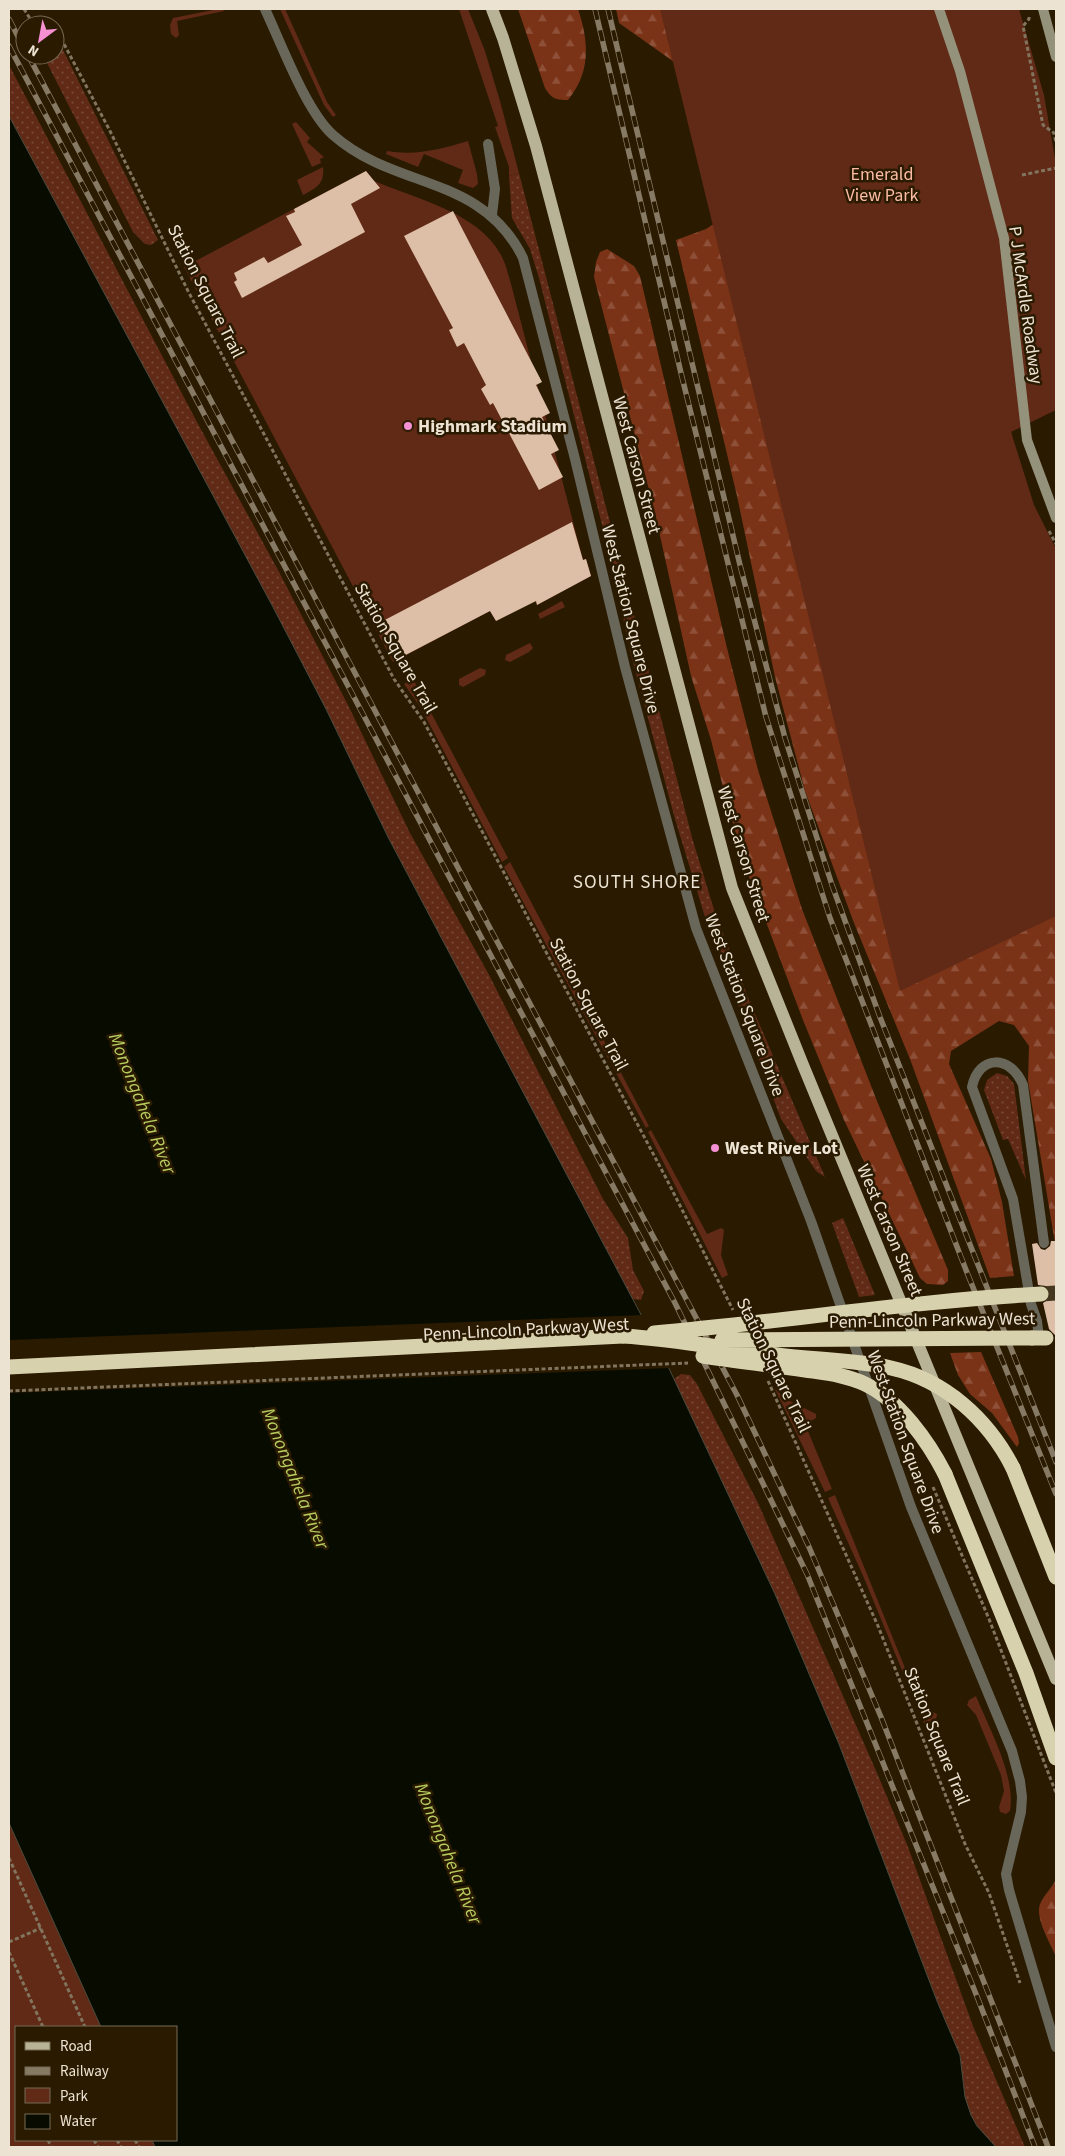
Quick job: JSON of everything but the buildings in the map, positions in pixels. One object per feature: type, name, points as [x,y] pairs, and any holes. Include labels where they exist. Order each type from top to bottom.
[{"type":"highway","name":"Penn-Lincoln Parkway West","points":[[9,1373],[618,1339],[962,1298],[1041,1294]]},
{"type":"highway","name":"Penn-Lincoln Parkway West","points":[[9,1367],[618,1339],[1039,1338]]},
{"type":"highway","points":[[618,1339],[874,1365],[906,1372],[929,1381],[948,1392],[971,1411],[997,1441],[1013,1468],[1056,1577]]},
{"type":"highway","points":[[618,1339],[829,1373],[866,1385],[898,1410],[922,1435],[945,1474],[1026,1673],[1056,1758]]},
{"type":"main road","name":"West Carson Street","points":[[492,9],[503,38],[536,146],[732,888],[799,1056],[1056,1679]]},
{"type":"main road","name":"P J McArdle Roadway","points":[[940,9],[960,71],[1004,238],[1028,440],[1056,518]]},
{"type":"main road","points":[[1043,9],[1056,57]]},
{"type":"street","name":"West Station Square Drive","points":[[265,9],[310,105],[332,134],[366,158],[459,195],[476,204],[492,215],[514,241],[525,266],[575,459],[625,667],[696,928],[811,1221],[911,1507],[1012,1751],[1020,1781],[1021,1804],[1006,1874],[1009,1890],[1056,2047]]},
{"type":"street","points":[[488,144],[495,190],[492,215]]},
{"type":"street","points":[[1039,1338],[1037,1320],[1031,1304],[1013,1199],[972,1087],[975,1076],[990,1063],[1001,1062],[1011,1067],[1018,1074],[1023,1085],[1044,1242]]},
{"type":"path","points":[[1028,14],[1030,19],[1023,26],[1043,125],[1054,133],[1056,143]]},
{"type":"path","name":"Station Square Trail","points":[[65,46],[188,291],[398,686],[428,730],[653,1153],[735,1315]]},
{"type":"path","points":[[1022,175],[1056,168]]},
{"type":"path","points":[[9,1391],[689,1363]]},
{"type":"path","name":"Station Square Trail","points":[[765,1374],[878,1626],[965,1844],[989,1893],[1021,1988]]},
{"type":"path","points":[[930,1480],[989,1619],[1056,1793]]},
{"type":"path","points":[[9,1858],[85,2026]]},
{"type":"path","points":[[9,1942],[40,1928]]},
{"type":"path","points":[[9,1952],[43,2026]]},
{"type":"green space","points":[[223,9],[224,11],[177,21],[179,35],[176,38],[171,34],[170,25],[173,18]]},
{"type":"green space","points":[[280,9],[285,9],[327,102],[336,115],[333,117],[324,105]]},
{"type":"green space","points":[[459,9],[468,9],[485,51],[519,173],[509,176],[509,167],[495,127],[498,126]]},
{"type":"green space","points":[[518,9],[578,9],[582,21],[586,56],[581,79],[568,100],[555,98],[545,88]]},
{"type":"green space","name":"Emerald View Park","points":[[616,9],[920,9],[1021,478],[1056,559],[1056,1249],[1028,1081],[1029,1046],[1014,1025],[999,1021],[951,1051],[949,1064],[991,1159],[1002,1202],[1014,1276],[990,1278],[910,1059],[854,923],[805,791],[775,677],[737,496],[676,240],[706,229],[724,217],[677,64],[619,23]]},
{"type":"green space","name":"Emerald View Park","points":[[660,9],[1019,9],[1044,95],[1056,164],[1056,410],[1011,432],[1034,505],[1056,549],[1056,916],[900,991]]},
{"type":"green space","points":[[65,54],[158,240],[151,245],[145,244],[133,232],[48,65],[65,65]]},
{"type":"green space","points":[[9,65],[198,424],[278,570],[349,707],[410,833],[488,973],[603,1199],[628,1238],[633,1270],[644,1291],[641,1300],[632,1299],[389,839],[326,709],[273,607],[9,116]]},
{"type":"green space","points":[[296,122],[310,138],[307,142],[324,157],[320,159],[321,163],[312,167],[292,124]]},
{"type":"green space","points":[[468,141],[477,174],[478,184],[473,188],[458,183],[463,170],[424,154],[418,167],[386,154],[387,151],[408,153],[428,151]]},
{"type":"green space","points":[[323,167],[323,178],[319,185],[303,195],[297,180]]},
{"type":"green space","name":"Highmark Stadium","points":[[366,171],[374,181],[427,201],[462,217],[491,240],[501,255],[506,265],[583,560],[586,559],[591,576],[537,605],[535,601],[496,621],[490,611],[393,662],[184,267]]},
{"type":"green space","points":[[519,173],[693,841],[716,916],[749,1000],[825,1177],[816,1171],[781,1119],[705,917],[675,819],[630,651],[611,560],[539,278],[530,249],[512,218],[509,176]]},
{"type":"green space","points":[[607,249],[634,266],[640,276],[727,648],[758,770],[802,909],[877,1101],[948,1270],[948,1281],[943,1285],[927,1284],[920,1278],[844,1120],[803,1020],[748,874],[711,740],[691,676],[655,513],[594,277],[596,262],[600,252]]},
{"type":"green space","points":[[562,601],[565,607],[540,619],[538,614]]},
{"type":"green space","points":[[530,643],[533,648],[529,652],[510,662],[505,660],[506,655]]},
{"type":"green space","points":[[480,668],[486,670],[485,675],[463,687],[459,685],[459,679]]},
{"type":"green space","points":[[413,679],[508,858],[502,862],[421,708],[404,684]]},
{"type":"green space","points":[[510,862],[649,1126],[646,1128],[504,867]]},
{"type":"green space","points":[[997,1073],[1007,1076],[1014,1084],[1026,1180],[1008,1139],[1003,1140],[984,1090],[987,1080]]},
{"type":"green space","points":[[651,1130],[707,1234],[721,1228],[724,1230],[721,1255],[728,1275],[722,1278],[648,1132]]},
{"type":"green space","points":[[843,1218],[875,1295],[859,1297],[832,1223]]},
{"type":"green space","points":[[981,1352],[1018,1437],[1019,1443],[1017,1447],[992,1413],[970,1394],[958,1375],[950,1353]]},
{"type":"green space","points":[[681,1374],[690,1375],[697,1384],[758,1503],[908,1847],[973,2026],[1025,2147],[996,2147],[977,2126],[971,2115],[965,2097],[960,2055],[937,2001],[839,1744],[775,1594],[674,1379]]},
{"type":"green space","points":[[775,1389],[788,1400],[816,1414],[816,1418],[805,1424],[832,1489],[825,1492]]},
{"type":"green space","points":[[835,1495],[924,1715],[933,1712],[937,1714],[932,1743],[864,1578],[828,1498]]},
{"type":"green space","points":[[976,1696],[1000,1752],[1009,1783],[1010,1811],[1006,1814],[1000,1812],[999,1807],[1004,1791],[1001,1775],[976,1715],[967,1705],[969,1700]]},
{"type":"green space","points":[[9,1823],[101,2026],[15,2026],[15,2141],[152,2141],[155,2147],[9,2147]]},
{"type":"green space","points":[[1056,1879],[1056,1957],[1041,1922],[1039,1908]]},
{"type":"water","name":"Monongahela River","points":[[9,116],[273,607],[326,709],[389,839],[665,1360],[775,1594],[839,1744],[937,2001],[960,2055],[965,2097],[971,2115],[977,2126],[996,2147],[155,2147],[152,2141],[178,2141],[178,2026],[101,2026],[9,1823]]},
{"type":"pier","points":[[643,1315],[672,1368],[9,1393],[9,1340]]},
{"type":"tunnel","points":[[1041,1294],[1056,1293]]},
{"type":"railway","points":[[595,9],[681,373],[766,717],[830,918],[966,1270],[1056,1494]]},
{"type":"railway","points":[[608,9],[740,565],[785,738],[832,885],[880,1017],[1056,1462]]},
{"type":"railway","points":[[9,19],[15,31]]},
{"type":"railway","points":[[9,46],[675,1303],[807,1574],[978,1999],[1035,2147]]},
{"type":"railway","points":[[33,65],[737,1395],[809,1547],[881,1717],[1048,2147]]},
{"type":"place","name":"Highmark Stadium","points":[[408,426]]},
{"type":"place","name":"West River Lot","points":[[715,1148]]},
{"type":"district","name":"SOUTH SHORE","points":[[637,881]]}]
